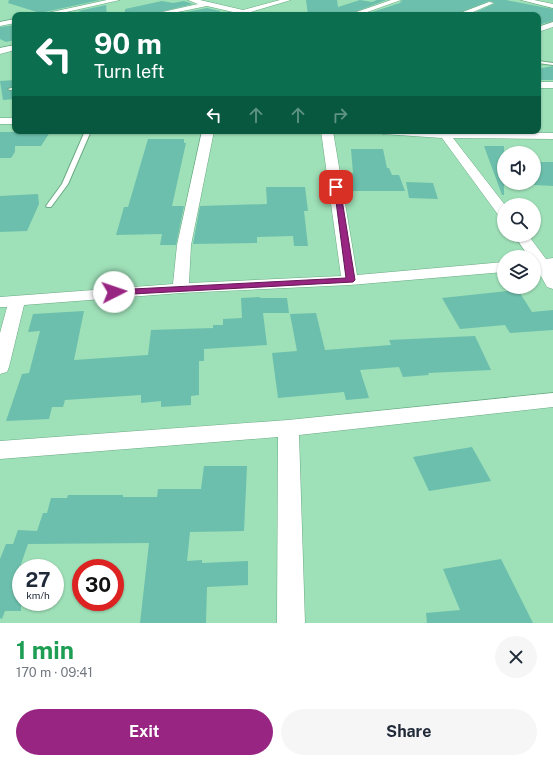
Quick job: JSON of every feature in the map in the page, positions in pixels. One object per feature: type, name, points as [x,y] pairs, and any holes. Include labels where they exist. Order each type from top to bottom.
[{"type":"street","points":[[57,12],[117,0]]},
{"type":"street","points":[[191,0],[243,12],[288,0]]},
{"type":"street","points":[[361,12],[398,0]]},
{"type":"street","points":[[524,0],[553,6]]},
{"type":"street","points":[[167,12],[209,3]]},
{"type":"street","points":[[467,12],[491,3]]},
{"type":"street","points":[[0,24],[12,21]]},
{"type":"street","points":[[541,29],[553,24]]},
{"type":"street","points":[[0,51],[12,48]]},
{"type":"street","points":[[541,85],[553,85]]},
{"type":"street","points":[[0,121],[12,121]]},
{"type":"street","points":[[180,288],[184,246],[207,134]]},
{"type":"street","points":[[327,134],[350,280]]},
{"type":"street","points":[[430,134],[553,137]]},
{"type":"street","points":[[445,135],[497,204]]},
{"type":"street","points":[[526,242],[543,264],[553,284]]},
{"type":"street","points":[[0,367],[8,302],[100,293],[350,280],[497,268]]},
{"type":"street","points":[[0,450],[288,428],[553,400]]},
{"type":"street","points":[[288,428],[291,623]]},
{"type":"lane","points":[[541,62],[553,64]]},
{"type":"lane","points":[[49,206],[64,184],[87,134]]},
{"type":"building","points":[[9,0],[100,0],[45,12],[37,12],[8,3]]},
{"type":"building","points":[[306,0],[337,0],[338,7],[360,0],[372,2],[377,0],[386,0],[355,12],[308,12]]},
{"type":"building","points":[[402,0],[506,0],[553,9],[553,21],[541,24],[541,12],[476,12],[495,3],[489,1],[462,12],[372,12],[400,3]]},
{"type":"building","points":[[162,1],[173,3],[184,1],[193,4],[160,12],[125,12],[125,9]]},
{"type":"building","points":[[106,5],[107,12],[82,12],[78,11]]},
{"type":"building","points":[[207,8],[220,11],[220,12],[186,12]]},
{"type":"building","points":[[12,25],[12,41],[6,42],[0,39],[0,27]]},
{"type":"building","points":[[553,66],[553,80],[541,80],[541,68]]},
{"type":"building","points":[[12,80],[12,87],[7,89],[12,91],[12,99],[3,100],[0,81]]},
{"type":"building","points":[[0,132],[12,132],[12,134],[49,134],[41,146],[15,146],[15,152],[11,158],[0,158]]},
{"type":"building","points":[[148,139],[184,139],[184,143],[186,143],[172,206],[184,206],[176,245],[160,245],[162,234],[116,235],[124,207],[128,207]]},
{"type":"building","points":[[484,146],[497,146],[497,181]]},
{"type":"building","points":[[351,149],[383,149],[387,168],[389,168],[392,175],[399,175],[405,191],[344,191],[341,173],[353,173]]},
{"type":"building","points":[[541,162],[553,162],[553,186],[541,185]]},
{"type":"building","points":[[406,182],[433,183],[438,199],[409,198]]},
{"type":"building","points":[[266,187],[305,187],[308,211],[304,211],[308,246],[294,246],[293,236],[257,237],[257,243],[193,244],[200,206],[267,204]]},
{"type":"building","points":[[500,190],[504,190],[504,195],[502,195]]},
{"type":"building","points":[[38,194],[39,204],[27,231],[0,232],[0,196]]},
{"type":"building","points":[[497,292],[497,294],[521,294],[532,312],[553,310],[553,330],[510,333],[505,325],[460,329],[442,298]]},
{"type":"building","points":[[241,298],[287,298],[289,313],[263,313],[267,345],[204,349],[204,361],[199,361],[199,395],[191,396],[191,405],[161,407],[161,401],[141,403],[141,395],[65,400],[63,407],[52,407],[49,419],[6,421],[22,374],[29,373],[40,331],[28,332],[33,314],[84,311],[74,360],[148,355],[151,330],[213,328],[213,325],[223,325],[223,319],[242,318]]},
{"type":"building","points":[[316,313],[325,350],[391,345],[389,340],[475,336],[491,370],[428,373],[429,375],[403,377],[399,367],[360,370],[369,398],[346,400],[344,392],[278,398],[272,353],[297,351],[290,314]]},
{"type":"building","points":[[472,447],[491,481],[429,491],[413,457]]},
{"type":"building","points":[[204,466],[247,466],[244,531],[190,532],[187,561],[202,560],[202,563],[248,561],[248,585],[207,587],[206,623],[140,623],[149,543],[28,544],[23,559],[12,559],[12,611],[5,611],[2,619],[0,618],[0,559],[6,544],[13,544],[18,530],[37,531],[43,513],[47,513],[51,498],[67,498],[68,495],[123,495],[123,497],[157,497],[158,489],[201,489]]},
{"type":"building","points":[[501,559],[533,623],[427,623],[426,613],[460,610],[443,569]]},
{"type":"route","points":[[114,292],[350,280],[348,258],[336,187]]}]
